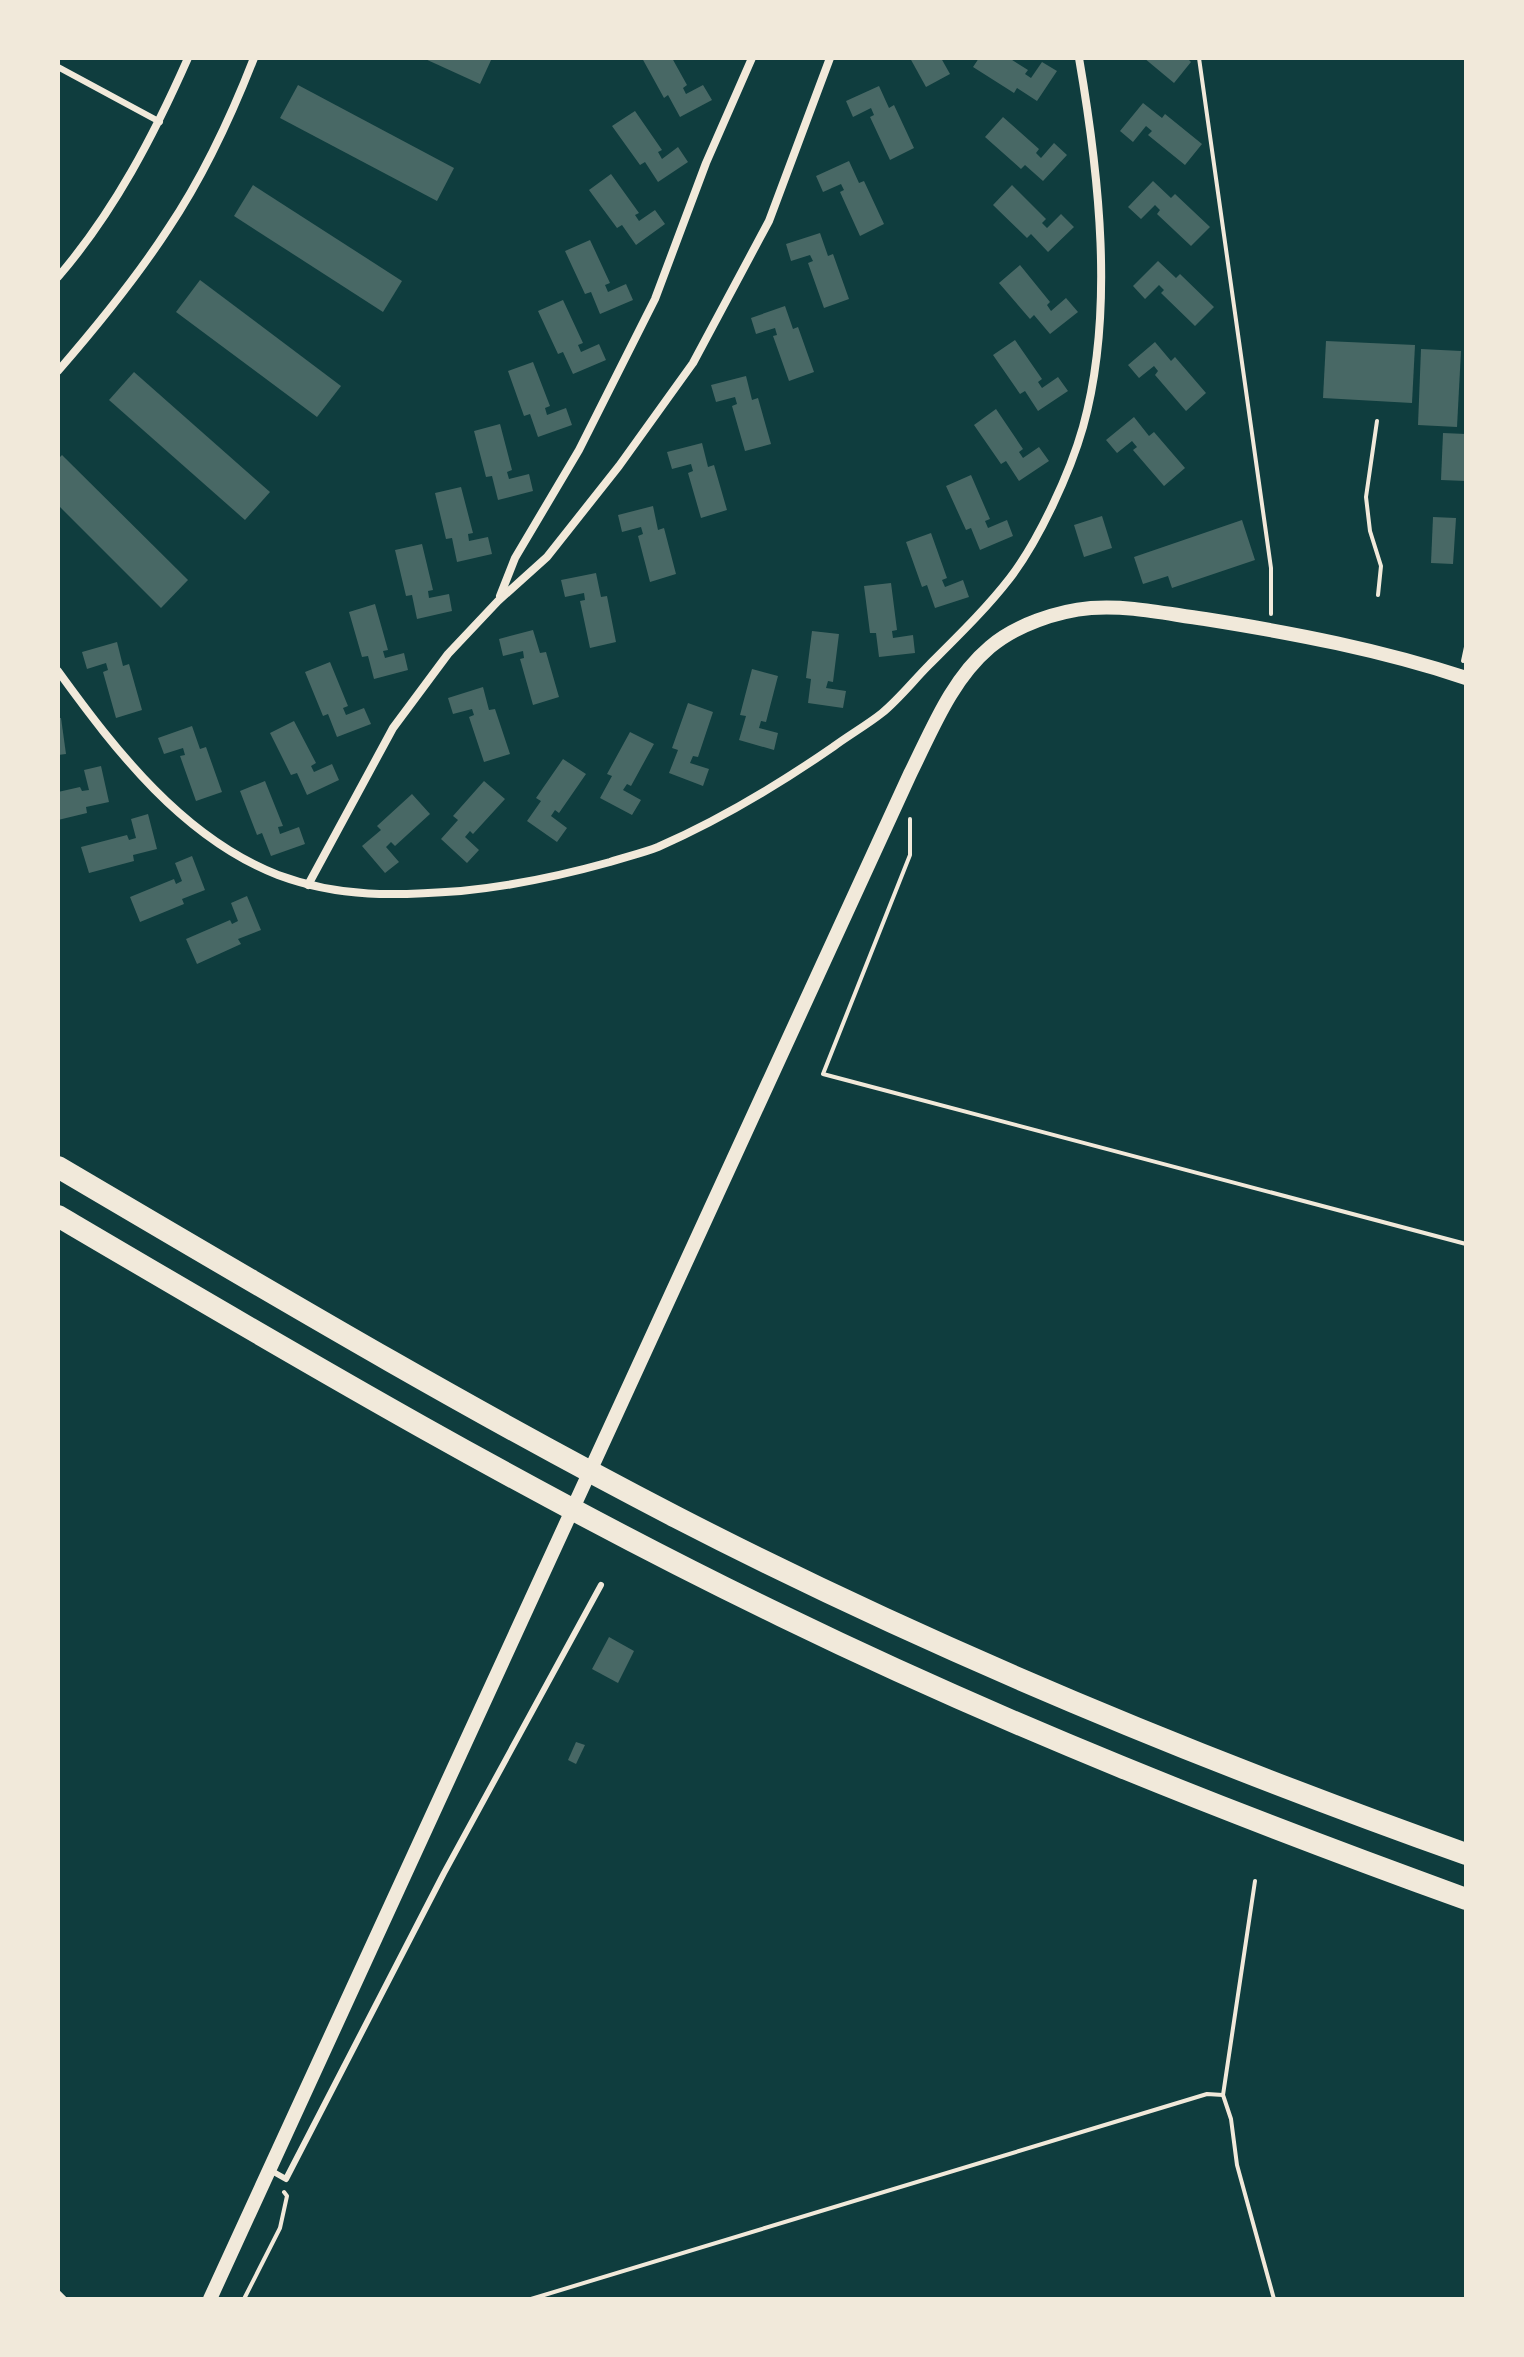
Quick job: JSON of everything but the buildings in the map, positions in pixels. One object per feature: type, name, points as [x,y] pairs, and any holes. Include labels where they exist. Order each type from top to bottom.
[{"type":"highway","points":[[58,1167],[305,1313],[519,1434],[679,1519],[822,1589],[1106,1716],[1305,1795],[1466,1854]]},
{"type":"highway","points":[[58,1216],[436,1436],[780,1616],[1099,1758],[1308,1842],[1466,1899]]},
{"type":"street","points":[[58,277],[115,198],[160,122],[188,58]]},
{"type":"street","points":[[58,371],[109,312],[169,229],[208,159],[254,58]]},
{"type":"street","points":[[498,601],[515,558],[579,450],[655,299],[706,163],[752,58]]},
{"type":"street","points":[[308,885],[393,728],[448,654],[556,546],[619,466],[693,363],[769,221],[830,58]]},
{"type":"street","points":[[58,671],[105,736],[143,778],[192,824],[231,853],[275,874],[308,885],[364,895],[502,887],[562,876],[656,848],[775,787],[883,712],[1011,576],[1051,507],[1083,428],[1095,371],[1101,304],[1098,215],[1079,58]]},
{"type":"street","points":[[210,2299],[910,774],[959,680],[991,646],[1022,627],[1089,608],[1128,608],[1271,629],[1466,678]]},
{"type":"lane","points":[[58,67],[160,122]]},
{"type":"lane","points":[[270,2170],[286,2179],[444,1873],[601,1585]]},
{"type":"lane","points":[[58,2293],[64,2299]]},
{"type":"path","points":[[1199,58],[1271,568],[1271,629]]},
{"type":"path","points":[[1377,421],[1366,497],[1370,531],[1381,566],[1378,595]]},
{"type":"path","points":[[910,815],[910,855],[823,1074],[1466,1244]]},
{"type":"path","points":[[1255,1881],[1223,2095],[1231,2119],[1237,2165],[1274,2299]]},
{"type":"path","points":[[531,2299],[1207,2094],[1223,2095]]},
{"type":"path","points":[[244,2299],[280,2228],[287,2196],[270,2170]]}]
